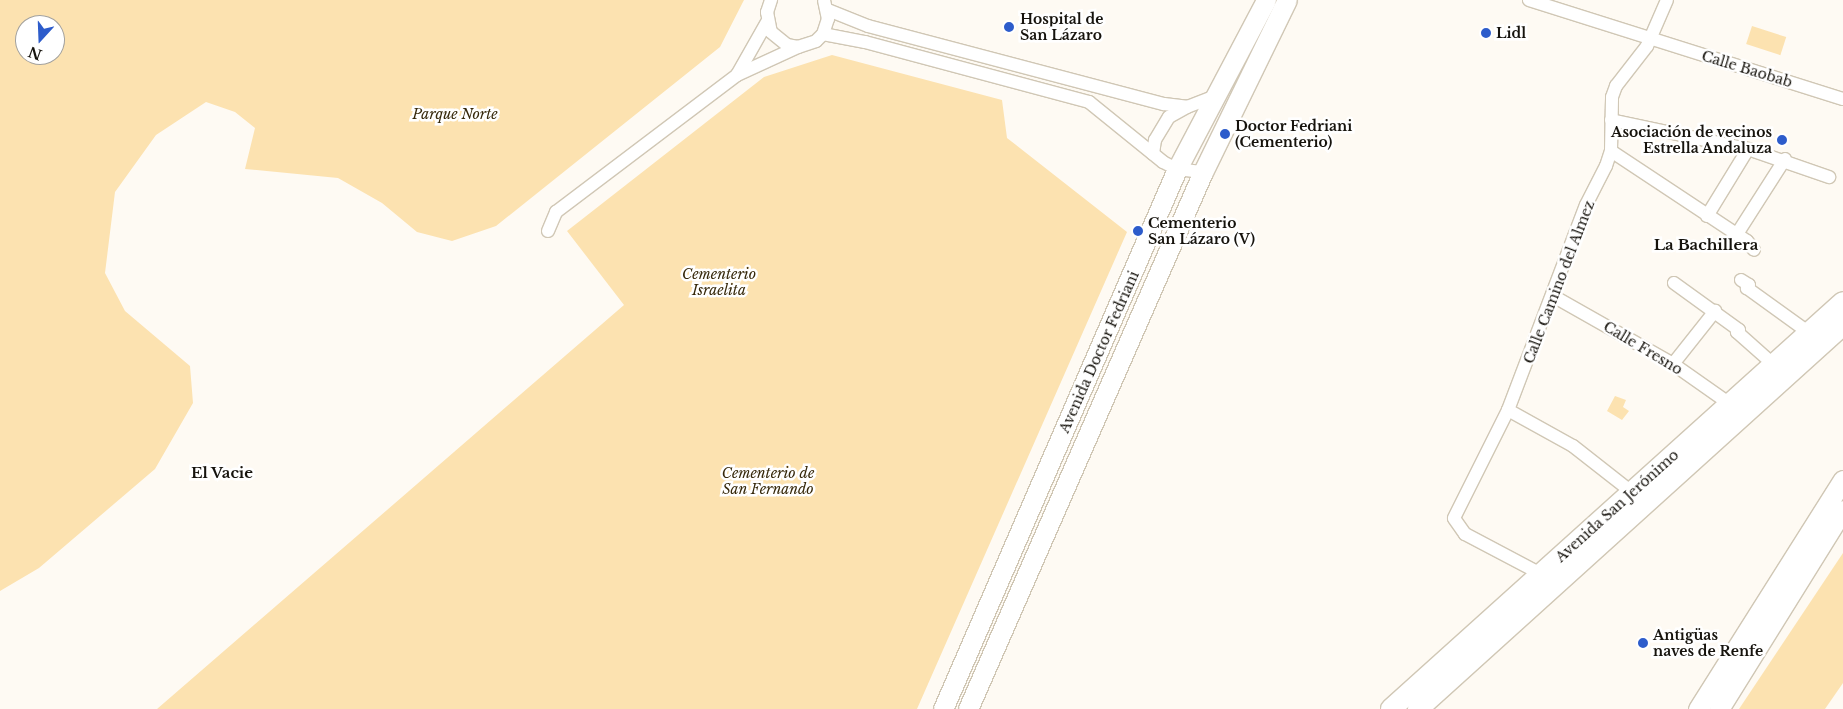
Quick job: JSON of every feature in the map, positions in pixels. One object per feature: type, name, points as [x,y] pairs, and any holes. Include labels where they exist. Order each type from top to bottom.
[{"type":"main road","name":"Avenida Doctor Fedriani","points":[[943,709],[1177,169],[1266,0]]},
{"type":"main road","name":"Avenida Doctor Fedriani","points":[[968,709],[1203,172],[1287,0]]},
{"type":"main road","name":"Avenida San Jerónimo","points":[[1391,709],[1843,302]]},
{"type":"main road","name":"Avenida San Jerónimo","points":[[1418,709],[1843,325]]},
{"type":"main road","points":[[1698,709],[1843,480]]},
{"type":"main road","points":[[1719,709],[1843,510]]},
{"type":"street","points":[[737,75],[767,22],[771,0]]},
{"type":"street","name":"Calle Baobab","points":[[1529,0],[1843,99]]},
{"type":"street","name":"Calle Camino del Almez","points":[[1541,574],[1465,534],[1454,518],[1508,410],[1553,296],[1569,249],[1611,152],[1611,120],[1616,86],[1651,39],[1667,0]]},
{"type":"street","points":[[548,231],[556,212],[737,75],[798,46],[816,41],[823,34],[826,5],[868,26],[1115,92],[1187,107]]},
{"type":"street","points":[[767,22],[778,40],[798,46]]},
{"type":"street","points":[[823,34],[865,42],[1089,102],[1153,154],[1177,169],[1203,172]]},
{"type":"street","points":[[1089,102],[1115,92]]},
{"type":"street","points":[[1153,154],[1156,140],[1169,117],[1187,107],[1216,96]]},
{"type":"street","points":[[1611,120],[1748,149],[1791,161],[1829,177]]},
{"type":"street","points":[[1707,216],[1748,149]]},
{"type":"street","points":[[1611,152],[1737,234],[1754,250]]},
{"type":"street","points":[[1737,234],[1791,161]]},
{"type":"street","points":[[1741,280],[1749,285],[1747,288],[1808,332]]},
{"type":"street","points":[[1674,283],[1714,310],[1773,364]]},
{"type":"street","name":"Calle Fresno","points":[[1553,296],[1672,364],[1730,404]]},
{"type":"street","points":[[1672,364],[1714,310]]},
{"type":"street","points":[[1508,410],[1573,446],[1633,493]]},
{"type":"green space","name":"Parque Norte","points":[[0,0],[744,0],[720,47],[496,226],[452,241],[417,232],[382,203],[338,178],[245,169],[255,128],[235,112],[206,102],[156,135],[115,192],[105,273],[125,311],[190,366],[193,403],[155,469],[39,568],[0,591]]},
{"type":"green space","points":[[1752,26],[1786,37],[1780,55],[1746,44]]},
{"type":"green space","name":"Cementerio de San Fernando","points":[[832,55],[1002,100],[1007,138],[1127,232],[917,709],[157,709],[624,305],[567,231],[764,77]]},
{"type":"green space","points":[[1615,396],[1626,400],[1623,407],[1629,411],[1622,420],[1607,411]]},
{"type":"green space","points":[[1843,553],[1843,683],[1825,709],[1739,709]]},
{"type":"place","name":"Hospital de San Lázaro","points":[[1009,27]]},
{"type":"place","name":"Lidl","points":[[1486,33]]},
{"type":"place","name":"Doctor Fedriani (Cementerio)","points":[[1225,134]]},
{"type":"place","name":"Asociación de vecinos Estrella Andaluza","points":[[1782,140]]},
{"type":"place","name":"Cementerio San Lázaro (V)","points":[[1138,231]]},
{"type":"place","name":"Antigüas naves de Renfe","points":[[1643,643]]},
{"type":"district","name":"La Bachillera","points":[[1706,245]]},
{"type":"district","name":"El Vacie","points":[[222,473]]},
{"type":"park label","name":"Cementerio Israelita","points":[[719,282]]}]
